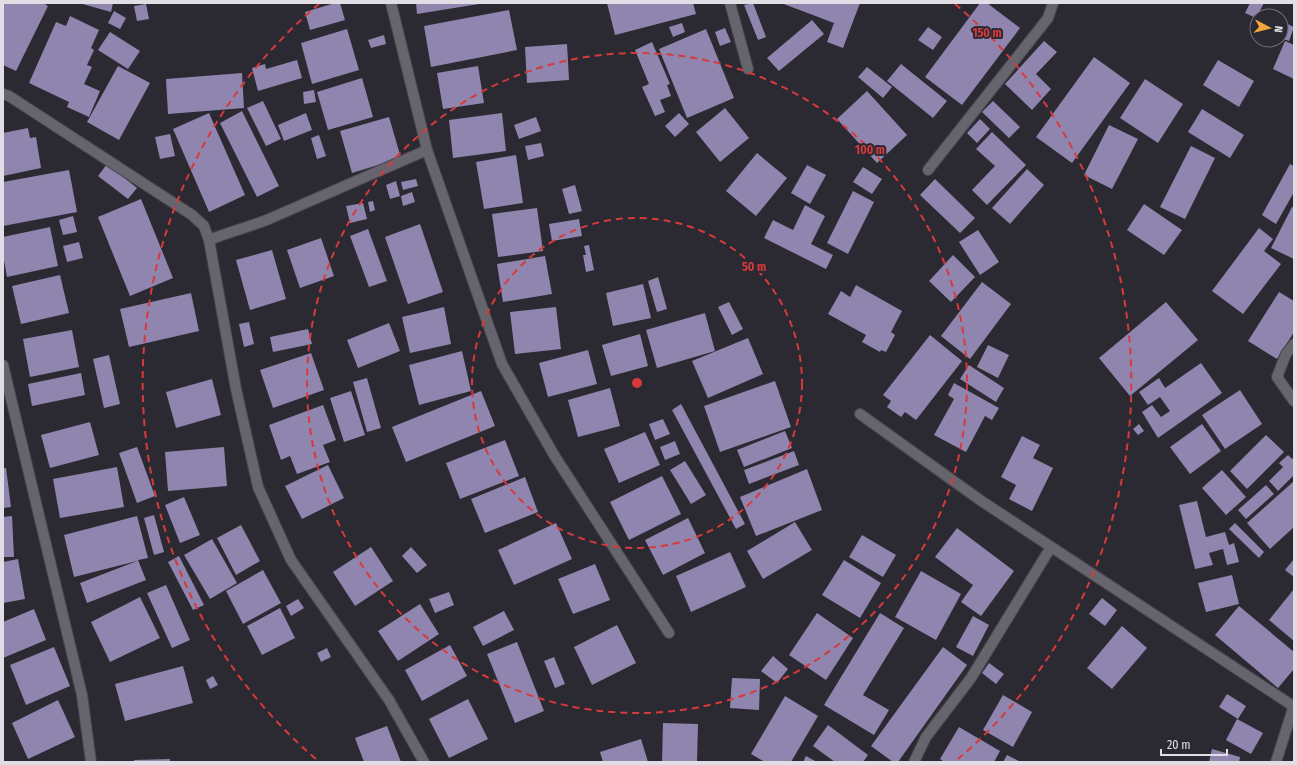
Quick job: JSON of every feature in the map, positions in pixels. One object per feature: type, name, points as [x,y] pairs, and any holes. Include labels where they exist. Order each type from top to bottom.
[{"type":"street","points":[[391,3],[427,150],[502,364],[554,455],[669,633]]},
{"type":"street","points":[[730,3],[748,69]]},
{"type":"street","points":[[928,170],[1048,18],[1053,3]]},
{"type":"street","points":[[3,94],[16,100],[192,215],[204,226],[209,240],[236,389],[258,486],[291,560],[389,700],[424,762]]},
{"type":"street","points":[[209,240],[262,221],[427,150]]},
{"type":"street","points":[[1294,344],[1286,354],[1278,377],[1294,401]]},
{"type":"street","points":[[3,365],[82,695],[91,762]]},
{"type":"street","points":[[860,414],[980,500],[1294,705],[1276,762]]},
{"type":"street","points":[[914,762],[926,737],[971,678],[1051,547]]},
{"type":"building","points":[[5,3],[43,3],[48,6],[16,71],[3,65],[3,7]]},
{"type":"building","points":[[79,3],[113,3],[111,12]]},
{"type":"building","points":[[335,3],[340,3],[345,20],[310,30],[305,12]]},
{"type":"building","points":[[416,3],[479,3],[479,4],[417,14]]},
{"type":"building","points":[[607,3],[693,3],[696,14],[615,35]]},
{"type":"building","points":[[753,3],[766,37],[758,40],[744,5]]},
{"type":"building","points":[[781,3],[860,3],[843,48],[827,42],[834,23]]},
{"type":"building","points":[[980,3],[987,3],[1020,28],[962,105],[925,77]]},
{"type":"building","points":[[1250,3],[1264,3],[1261,8],[1249,8],[1249,15],[1245,13]]},
{"type":"building","points":[[146,4],[149,19],[137,21],[134,6]]},
{"type":"building","points":[[509,10],[517,50],[431,67],[424,26]]},
{"type":"building","points":[[114,11],[126,18],[120,29],[108,23]]},
{"type":"building","points":[[70,16],[99,30],[91,48],[94,50],[87,65],[92,67],[84,84],[100,91],[89,117],[67,107],[69,102],[29,83],[56,22],[66,26]]},
{"type":"building","points":[[812,20],[824,34],[779,71],[767,58]]},
{"type":"building","points":[[682,23],[685,32],[673,37],[669,27]]},
{"type":"building","points":[[1289,25],[1294,27],[1289,41]]},
{"type":"building","points":[[928,27],[942,37],[933,50],[918,40]]},
{"type":"building","points":[[725,28],[731,42],[720,46],[715,32]]},
{"type":"building","points":[[347,29],[359,70],[312,84],[301,43]]},
{"type":"building","points":[[706,29],[734,98],[687,118],[659,49]]},
{"type":"building","points":[[110,32],[140,51],[128,69],[98,50]]},
{"type":"building","points":[[384,35],[386,44],[371,48],[368,40]]},
{"type":"building","points":[[1044,41],[1057,52],[1036,74],[1051,89],[1032,110],[1005,84]]},
{"type":"building","points":[[652,42],[670,84],[667,85],[671,96],[660,100],[665,112],[655,116],[642,87],[649,84],[635,50]]},
{"type":"building","points":[[1289,43],[1294,45],[1294,79],[1273,69],[1282,48],[1289,48]]},
{"type":"building","points":[[567,44],[569,80],[527,83],[525,47]]},
{"type":"building","points":[[1094,57],[1130,83],[1072,163],[1036,137]]},
{"type":"building","points":[[297,60],[302,78],[258,91],[252,68],[265,64],[266,69]]},
{"type":"building","points":[[1218,60],[1254,81],[1239,107],[1203,85]]},
{"type":"building","points":[[901,64],[947,101],[933,118],[887,81]]},
{"type":"building","points":[[118,66],[150,83],[119,140],[87,122]]},
{"type":"building","points":[[478,66],[484,103],[443,109],[437,73]]},
{"type":"building","points":[[867,67],[892,87],[883,98],[858,77]]},
{"type":"building","points":[[242,73],[244,108],[168,114],[166,79]]},
{"type":"building","points":[[362,78],[373,117],[328,130],[317,92]]},
{"type":"building","points":[[1145,79],[1183,104],[1158,143],[1120,118]]},
{"type":"building","points":[[314,90],[316,102],[304,104],[303,92]]},
{"type":"building","points":[[867,91],[907,135],[877,163],[837,119]]},
{"type":"building","points":[[263,101],[281,139],[266,146],[247,108]]},
{"type":"building","points":[[993,101],[1020,127],[1009,138],[982,112]]},
{"type":"building","points":[[725,108],[749,138],[720,162],[696,132]]},
{"type":"building","points":[[1202,109],[1244,135],[1230,158],[1188,132]]},
{"type":"building","points":[[242,111],[279,186],[257,197],[220,123]]},
{"type":"building","points":[[209,113],[245,195],[209,212],[173,129]]},
{"type":"building","points":[[306,113],[312,130],[284,141],[278,125]]},
{"type":"building","points":[[502,113],[506,151],[453,158],[449,120]]},
{"type":"building","points":[[679,113],[689,124],[675,137],[665,126]]},
{"type":"building","points":[[389,117],[401,158],[352,173],[340,131]]},
{"type":"building","points":[[536,117],[541,131],[519,139],[514,125]]},
{"type":"building","points":[[980,119],[990,129],[977,143],[967,133]]},
{"type":"building","points":[[1109,125],[1138,139],[1112,189],[1084,175]]},
{"type":"building","points":[[28,128],[30,138],[36,137],[41,168],[3,176],[3,133]]},
{"type":"building","points":[[992,132],[1026,165],[987,205],[972,190],[995,166],[976,149]]},
{"type":"building","points":[[170,134],[175,156],[160,159],[155,137]]},
{"type":"building","points":[[319,135],[326,156],[317,159],[311,138]]},
{"type":"building","points":[[541,143],[544,156],[528,160],[525,146]]},
{"type":"building","points":[[1191,146],[1215,158],[1185,219],[1160,207]]},
{"type":"building","points":[[757,153],[787,178],[756,216],[726,191]]},
{"type":"building","points":[[516,155],[523,203],[484,209],[476,162]]},
{"type":"building","points":[[107,164],[137,188],[128,199],[98,176]]},
{"type":"building","points":[[1290,164],[1294,166],[1294,192],[1276,224],[1262,215]]},
{"type":"building","points":[[807,165],[826,175],[810,204],[791,193]]},
{"type":"building","points":[[863,167],[882,179],[872,194],[853,182]]},
{"type":"building","points":[[1027,169],[1044,185],[1010,224],[992,208]]},
{"type":"building","points":[[69,170],[77,212],[3,226],[3,182]]},
{"type":"building","points":[[416,179],[418,186],[403,190],[401,182]]},
{"type":"building","points":[[935,179],[975,218],[960,233],[920,195]]},
{"type":"building","points":[[396,181],[400,196],[390,199],[386,185]]},
{"type":"building","points":[[575,185],[582,211],[569,214],[562,189]]},
{"type":"building","points":[[853,191],[874,202],[848,254],[827,243]]},
{"type":"building","points":[[412,192],[415,202],[403,206],[401,196]]},
{"type":"building","points":[[141,199],[173,278],[130,296],[98,217]]},
{"type":"building","points":[[373,201],[375,210],[370,212],[368,202]]},
{"type":"building","points":[[363,203],[367,219],[350,223],[346,206]]},
{"type":"building","points":[[1144,204],[1182,230],[1164,255],[1127,230]]},
{"type":"building","points":[[805,205],[825,216],[811,244],[833,255],[826,269],[764,238],[773,220],[793,230]]},
{"type":"building","points":[[1292,207],[1294,208],[1294,259],[1271,248]]},
{"type":"building","points":[[537,208],[543,251],[498,257],[492,214]]},
{"type":"building","points":[[73,216],[77,232],[63,235],[59,220]]},
{"type":"building","points":[[579,219],[582,236],[552,241],[549,224]]},
{"type":"building","points":[[420,224],[443,292],[408,304],[385,237]]},
{"type":"building","points":[[50,227],[58,266],[7,277],[3,255],[3,237]]},
{"type":"building","points":[[1259,228],[1273,239],[1264,251],[1281,264],[1243,314],[1212,291]]},
{"type":"building","points":[[368,229],[387,281],[369,287],[350,236]]},
{"type":"building","points":[[978,230],[999,262],[980,275],[959,242]]},
{"type":"building","points":[[321,238],[334,276],[300,288],[287,250]]},
{"type":"building","points":[[79,242],[83,258],[67,262],[63,246]]},
{"type":"building","points":[[589,245],[594,270],[586,272],[583,255],[586,255],[584,246]]},
{"type":"building","points":[[272,250],[286,299],[250,310],[236,260]]},
{"type":"building","points":[[953,255],[975,277],[951,302],[929,281]]},
{"type":"building","points":[[545,256],[552,294],[503,302],[497,264]]},
{"type":"building","points":[[60,275],[69,313],[21,324],[12,286]]},
{"type":"building","points":[[658,277],[667,309],[657,312],[648,281]]},
{"type":"building","points":[[982,282],[1011,304],[970,359],[941,336]]},
{"type":"building","points":[[643,284],[651,318],[613,326],[606,293]]},
{"type":"building","points":[[856,285],[902,311],[891,332],[895,335],[886,352],[881,350],[880,352],[862,342],[866,335],[828,314],[841,291],[850,297]]},
{"type":"building","points":[[1279,292],[1294,301],[1294,332],[1277,359],[1248,341]]},
{"type":"building","points":[[191,293],[199,331],[129,347],[120,309]]},
{"type":"building","points":[[729,302],[743,329],[732,335],[718,307]]},
{"type":"building","points":[[1166,302],[1198,340],[1130,396],[1099,358]]},
{"type":"building","points":[[444,307],[451,344],[410,353],[402,317]]},
{"type":"building","points":[[556,307],[561,349],[515,354],[510,312]]},
{"type":"building","points":[[705,313],[715,351],[657,368],[646,330]]},
{"type":"building","points":[[249,322],[254,344],[244,347],[239,324]]},
{"type":"building","points":[[389,323],[400,351],[358,368],[347,340]]},
{"type":"building","points":[[308,329],[312,344],[273,352],[270,337]]},
{"type":"building","points":[[72,330],[79,367],[30,377],[23,339]]},
{"type":"building","points":[[640,334],[648,366],[611,376],[602,345]]},
{"type":"building","points":[[930,335],[962,361],[916,420],[905,412],[901,417],[887,407],[891,401],[883,395]]},
{"type":"building","points":[[748,338],[763,374],[708,398],[692,361]]},
{"type":"building","points":[[988,345],[1009,355],[998,378],[977,367]]},
{"type":"building","points":[[588,350],[597,384],[548,397],[539,363]]},
{"type":"building","points":[[462,351],[471,391],[419,405],[409,365]]},
{"type":"building","points":[[311,353],[324,390],[273,408],[260,370]]},
{"type":"building","points":[[109,355],[120,404],[104,408],[93,359]]},
{"type":"building","points":[[1201,363],[1222,393],[1158,438],[1142,412],[1152,405],[1161,417],[1170,411],[1160,397],[1148,405],[1139,392],[1159,378],[1165,388]]},
{"type":"building","points":[[969,365],[1004,388],[996,402],[960,379]]},
{"type":"building","points":[[81,373],[85,395],[32,406],[28,384]]},
{"type":"building","points":[[367,378],[381,428],[367,432],[353,382]]},
{"type":"building","points":[[212,379],[221,415],[176,428],[166,392]]},
{"type":"building","points":[[775,381],[791,427],[720,452],[704,406]]},
{"type":"building","points":[[954,383],[999,408],[992,420],[985,416],[966,452],[934,435],[954,399],[948,395]]},
{"type":"building","points":[[610,388],[620,426],[578,437],[568,400]]},
{"type":"building","points":[[1240,390],[1262,424],[1225,449],[1202,415]]},
{"type":"building","points":[[351,391],[365,435],[344,442],[330,398]]},
{"type":"building","points":[[481,391],[495,426],[406,462],[392,427]]},
{"type":"building","points":[[681,404],[745,524],[736,529],[672,410]]},
{"type":"building","points":[[323,405],[336,440],[323,445],[330,462],[297,474],[290,456],[281,460],[269,425]]},
{"type":"building","points":[[663,419],[670,434],[655,440],[649,424]]},
{"type":"building","points":[[90,422],[99,455],[50,468],[41,435]]},
{"type":"building","points":[[1139,424],[1144,431],[1138,435],[1133,429]]},
{"type":"building","points":[[1202,424],[1221,451],[1190,474],[1170,447]]},
{"type":"building","points":[[785,431],[792,448],[744,467],[737,450]]},
{"type":"building","points":[[645,432],[660,465],[619,483],[604,449]]},
{"type":"building","points":[[1266,435],[1284,452],[1247,489],[1230,471]]},
{"type":"building","points":[[1022,436],[1040,445],[1033,458],[1053,468],[1032,511],[1009,499],[1016,485],[1001,477]]},
{"type":"building","points":[[505,440],[519,476],[460,499],[446,463]]},
{"type":"building","points":[[675,441],[680,454],[665,460],[660,447]]},
{"type":"building","points":[[137,447],[155,496],[137,503],[119,453]]},
{"type":"building","points":[[224,447],[227,486],[168,491],[165,452]]},
{"type":"building","points":[[794,451],[799,465],[749,484],[744,470]]},
{"type":"building","points":[[1288,455],[1292,459],[1294,457],[1294,475],[1278,491],[1269,481],[1283,467],[1279,463]]},
{"type":"building","points":[[685,461],[706,495],[691,504],[670,470]]},
{"type":"building","points":[[328,465],[344,498],[302,519],[285,486]]},
{"type":"building","points":[[117,467],[124,507],[60,518],[53,479]]},
{"type":"building","points":[[3,468],[6,468],[11,507],[3,508]]},
{"type":"building","points":[[807,469],[822,510],[756,536],[740,497]]},
{"type":"building","points":[[1222,470],[1246,497],[1226,515],[1202,488]]},
{"type":"building","points":[[662,476],[681,514],[629,540],[610,502]]},
{"type":"building","points":[[525,477],[538,512],[485,533],[471,499]]},
{"type":"building","points":[[1294,481],[1294,527],[1270,549],[1247,523]]},
{"type":"building","points":[[1266,485],[1274,494],[1246,519],[1238,510]]},
{"type":"building","points":[[184,497],[200,535],[180,543],[165,505]]},
{"type":"building","points":[[1197,501],[1206,537],[1225,532],[1229,545],[1234,543],[1239,562],[1227,565],[1223,549],[1209,553],[1213,565],[1195,569],[1179,505]]},
{"type":"building","points":[[154,515],[164,552],[154,555],[144,518]]},
{"type":"building","points":[[12,516],[14,557],[3,557],[3,517]]},
{"type":"building","points":[[137,516],[148,558],[138,560],[146,580],[87,603],[80,583],[137,561],[74,577],[64,535]]},
{"type":"building","points":[[688,518],[705,553],[663,575],[645,540]]},
{"type":"building","points":[[795,522],[812,550],[763,579],[747,551]]},
{"type":"building","points":[[556,523],[572,559],[514,585],[498,550]]},
{"type":"building","points":[[1235,523],[1264,552],[1259,558],[1229,529]]},
{"type":"building","points":[[241,525],[260,561],[236,575],[217,538]]},
{"type":"building","points":[[957,528],[1014,571],[981,616],[961,602],[973,585],[935,557]]},
{"type":"building","points":[[862,535],[896,555],[883,577],[849,557]]},
{"type":"building","points":[[212,539],[237,583],[210,599],[184,555]]},
{"type":"building","points":[[371,547],[393,581],[355,606],[333,572]]},
{"type":"building","points":[[411,547],[427,565],[417,573],[402,556]]},
{"type":"building","points":[[730,552],[746,587],[691,612],[676,576]]},
{"type":"building","points":[[179,556],[204,605],[193,610],[168,562]]},
{"type":"building","points":[[18,559],[25,599],[3,603],[3,562]]},
{"type":"building","points":[[1294,559],[1294,577],[1285,570]]},
{"type":"building","points":[[844,560],[881,583],[860,618],[822,595]]},
{"type":"building","points":[[595,564],[610,600],[573,614],[558,579]]},
{"type":"building","points":[[263,570],[281,603],[243,624],[226,591]]},
{"type":"building","points":[[921,571],[961,594],[936,640],[895,617]]},
{"type":"building","points":[[1232,575],[1239,604],[1206,612],[1198,583]]},
{"type":"building","points":[[166,585],[190,640],[172,648],[147,593]]},
{"type":"building","points":[[1294,589],[1294,641],[1269,620]]},
{"type":"building","points":[[449,592],[454,605],[435,613],[429,599]]},
{"type":"building","points":[[140,597],[160,638],[110,662],[91,622]]},
{"type":"building","points":[[1102,598],[1117,610],[1105,626],[1089,614]]},
{"type":"building","points":[[298,599],[304,608],[291,616],[286,606]]},
{"type":"building","points":[[420,604],[439,634],[398,661],[378,631]]},
{"type":"building","points":[[1239,606],[1294,652],[1294,669],[1278,688],[1215,635]]},
{"type":"building","points":[[280,608],[295,638],[262,655],[247,626]]},
{"type":"building","points":[[34,609],[46,640],[3,658],[3,622]]},
{"type":"building","points":[[504,611],[514,630],[483,646],[473,627]]},
{"type":"building","points":[[817,613],[853,638],[826,680],[789,655]]},
{"type":"building","points":[[880,613],[904,628],[863,695],[889,710],[874,735],[824,705]]},
{"type":"building","points":[[973,616],[989,625],[973,656],[956,647]]},
{"type":"building","points":[[617,625],[636,663],[592,685],[574,647]]},
{"type":"building","points":[[1122,626],[1147,648],[1112,689],[1087,668]]},
{"type":"building","points":[[517,642],[544,711],[515,723],[487,654]]},
{"type":"building","points":[[450,645],[467,676],[422,701],[405,670]]},
{"type":"building","points":[[54,647],[70,686],[26,705],[10,665]]},
{"type":"building","points":[[943,647],[967,665],[898,762],[893,762],[871,746]]},
{"type":"building","points":[[327,648],[331,657],[321,662],[317,653]]},
{"type":"building","points":[[773,656],[788,669],[777,683],[761,671]]},
{"type":"building","points":[[554,657],[565,684],[555,688],[544,661]]},
{"type":"building","points":[[989,663],[1004,674],[996,684],[982,673]]},
{"type":"building","points":[[183,666],[193,703],[125,721],[115,684]]},
{"type":"building","points":[[213,676],[218,685],[210,689],[206,680]]},
{"type":"building","points":[[732,678],[760,679],[759,710],[730,708]]},
{"type":"building","points":[[1227,694],[1246,706],[1238,719],[1219,707]]},
{"type":"building","points":[[1003,695],[1032,712],[1013,747],[983,730]]},
{"type":"building","points":[[785,696],[818,716],[791,762],[765,762],[751,754]]},
{"type":"building","points":[[468,699],[488,739],[449,758],[429,719]]},
{"type":"building","points":[[58,700],[75,737],[28,759],[12,723]]},
{"type":"building","points":[[1237,719],[1263,733],[1251,754],[1226,740]]},
{"type":"building","points":[[663,723],[698,724],[697,762],[662,762]]},
{"type":"building","points":[[828,725],[868,755],[863,762],[835,762],[813,746]]},
{"type":"building","points":[[387,726],[401,762],[364,762],[355,738]]},
{"type":"building","points":[[959,727],[1000,751],[994,762],[944,762],[940,759]]},
{"type":"building","points":[[641,739],[648,762],[603,762],[600,752]]},
{"type":"building","points":[[1212,749],[1240,757],[1239,762],[1209,762]]},
{"type":"building","points":[[1007,755],[1021,762],[1003,762]]},
{"type":"building","points":[[806,756],[817,762],[803,762]]},
{"type":"building","points":[[170,759],[170,762],[134,762],[134,760]]}]
